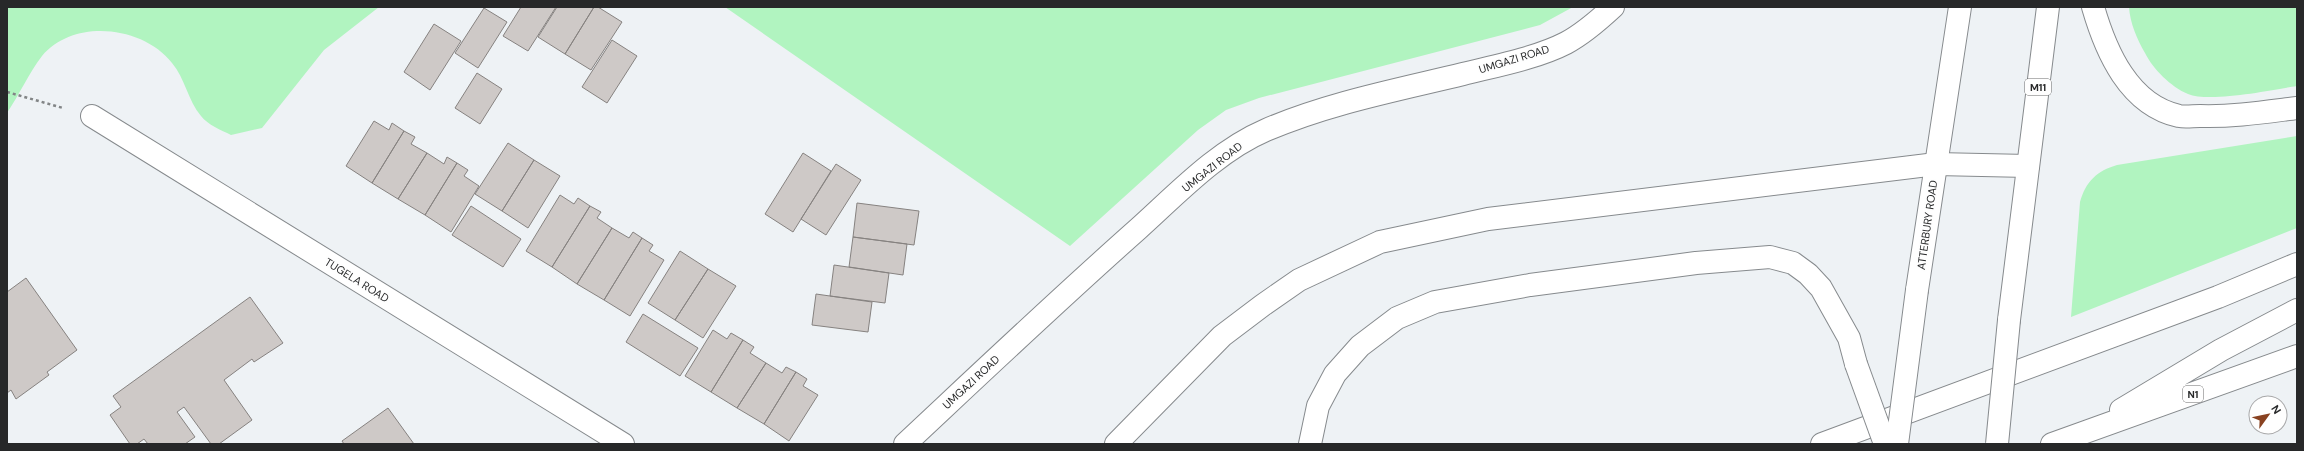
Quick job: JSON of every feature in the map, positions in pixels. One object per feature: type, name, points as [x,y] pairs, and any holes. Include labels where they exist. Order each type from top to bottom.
[{"type":"main road","name":"UMGAZI ROAD","points":[[905,444],[1068,291],[1186,186],[1232,148],[1265,130],[1316,112],[1385,92],[1510,63],[1565,43],[1596,23],[1613,7]]},
{"type":"main road","name":"ATTERBURY ROAD","points":[[1897,444],[1917,290],[1960,7]]},
{"type":"main road","name":"M11","points":[[1997,444],[2009,320],[2048,7]]},
{"type":"main road","points":[[2093,7],[2107,47],[2126,82],[2140,97],[2156,107],[2179,116],[2227,117],[2297,108]]},
{"type":"main road","name":"TUGELA ROAD","points":[[92,116],[623,444]]},
{"type":"main road","points":[[1116,444],[1222,336],[1299,280],[1380,242],[1488,219],[1936,164],[2028,166]]},
{"type":"main road","points":[[1310,444],[1310,436],[1318,406],[1335,374],[1360,346],[1397,318],[1435,302],[1530,285],[1696,263],[1770,257],[1793,263],[1808,274],[1821,288],[1848,338],[1885,444]]},
{"type":"main road","points":[[1822,444],[2218,296],[2297,264]]},
{"type":"main road","points":[[2088,431],[2194,365],[2297,310]]},
{"type":"main road","name":"N1","points":[[2052,444],[2297,356]]},
{"type":"path","points":[[7,92],[92,116]]},
{"type":"green space","points":[[7,7],[379,7],[324,50],[262,128],[231,135],[211,125],[201,116],[193,104],[176,69],[172,63],[159,51],[144,41],[127,35],[108,31],[90,32],[72,36],[56,44],[42,56],[37,63],[7,113]]},
{"type":"green space","points":[[725,7],[1573,7],[1540,25],[1259,98],[1226,110],[1198,130],[1070,246]]},
{"type":"green space","points":[[2129,7],[2297,7],[2297,86],[2257,93],[2226,96],[2211,97],[2188,94],[2169,82],[2148,59],[2134,31]]},
{"type":"green space","points":[[2297,136],[2297,228],[2071,317],[2080,202],[2082,195],[2093,178],[2104,170],[2117,165]]},
{"type":"building","points":[[521,7],[556,7],[528,51],[503,36]]},
{"type":"building","points":[[557,7],[594,7],[565,54],[538,37]]},
{"type":"building","points":[[594,7],[598,7],[622,22],[591,70],[565,54]]},
{"type":"building","points":[[484,8],[507,22],[478,68],[455,53]]},
{"type":"building","points":[[434,24],[461,41],[430,90],[404,72]]},
{"type":"building","points":[[612,40],[637,56],[607,103],[582,87]]},
{"type":"building","points":[[477,73],[502,89],[480,124],[455,108]]},
{"type":"building","points":[[374,121],[389,130],[392,123],[404,131],[372,183],[346,166]]},
{"type":"building","points":[[404,131],[415,137],[411,144],[427,153],[398,199],[372,183]]},
{"type":"building","points":[[508,143],[534,160],[502,211],[475,194]]},
{"type":"building","points":[[427,153],[444,164],[447,157],[457,163],[425,215],[398,199]]},
{"type":"building","points":[[803,153],[831,171],[793,232],[765,214]]},
{"type":"building","points":[[534,160],[560,176],[528,228],[502,211]]},
{"type":"building","points":[[457,163],[468,170],[464,176],[479,186],[451,232],[425,215]]},
{"type":"building","points":[[836,164],[861,180],[826,235],[801,219]]},
{"type":"building","points":[[560,195],[574,204],[578,198],[590,206],[552,267],[526,251]]},
{"type":"building","points":[[857,203],[919,211],[914,245],[853,237]]},
{"type":"building","points":[[471,206],[521,239],[503,267],[452,235]]},
{"type":"building","points":[[590,206],[601,212],[597,218],[612,228],[577,284],[552,267]]},
{"type":"building","points":[[612,228],[629,238],[633,232],[642,238],[604,300],[577,284]]},
{"type":"building","points":[[853,237],[907,244],[903,275],[849,267]]},
{"type":"building","points":[[642,238],[653,245],[649,251],[664,260],[630,316],[604,300]]},
{"type":"building","points":[[680,251],[708,269],[675,320],[648,303]]},
{"type":"building","points":[[834,265],[889,273],[885,303],[830,296]]},
{"type":"building","points":[[708,269],[736,286],[703,338],[675,320]]},
{"type":"building","points":[[26,278],[77,350],[47,372],[49,375],[16,399],[11,390],[7,393],[7,292]]},
{"type":"building","points":[[816,294],[872,302],[868,332],[812,325]]},
{"type":"building","points":[[250,297],[283,343],[254,362],[252,359],[224,380],[252,420],[219,444],[211,444],[184,407],[177,412],[195,437],[185,444],[148,444],[144,439],[137,444],[130,444],[110,415],[121,407],[113,396]]},
{"type":"building","points":[[643,314],[698,348],[680,376],[626,342]]},
{"type":"building","points":[[713,330],[727,339],[731,333],[743,340],[711,392],[685,376]]},
{"type":"building","points":[[743,340],[754,347],[750,353],[766,363],[737,408],[711,392]]},
{"type":"building","points":[[766,363],[782,373],[786,367],[796,372],[764,424],[737,408]]},
{"type":"building","points":[[796,372],[807,379],[803,386],[818,395],[789,441],[764,424]]},
{"type":"building","points":[[388,408],[414,444],[344,444],[342,441]]}]
